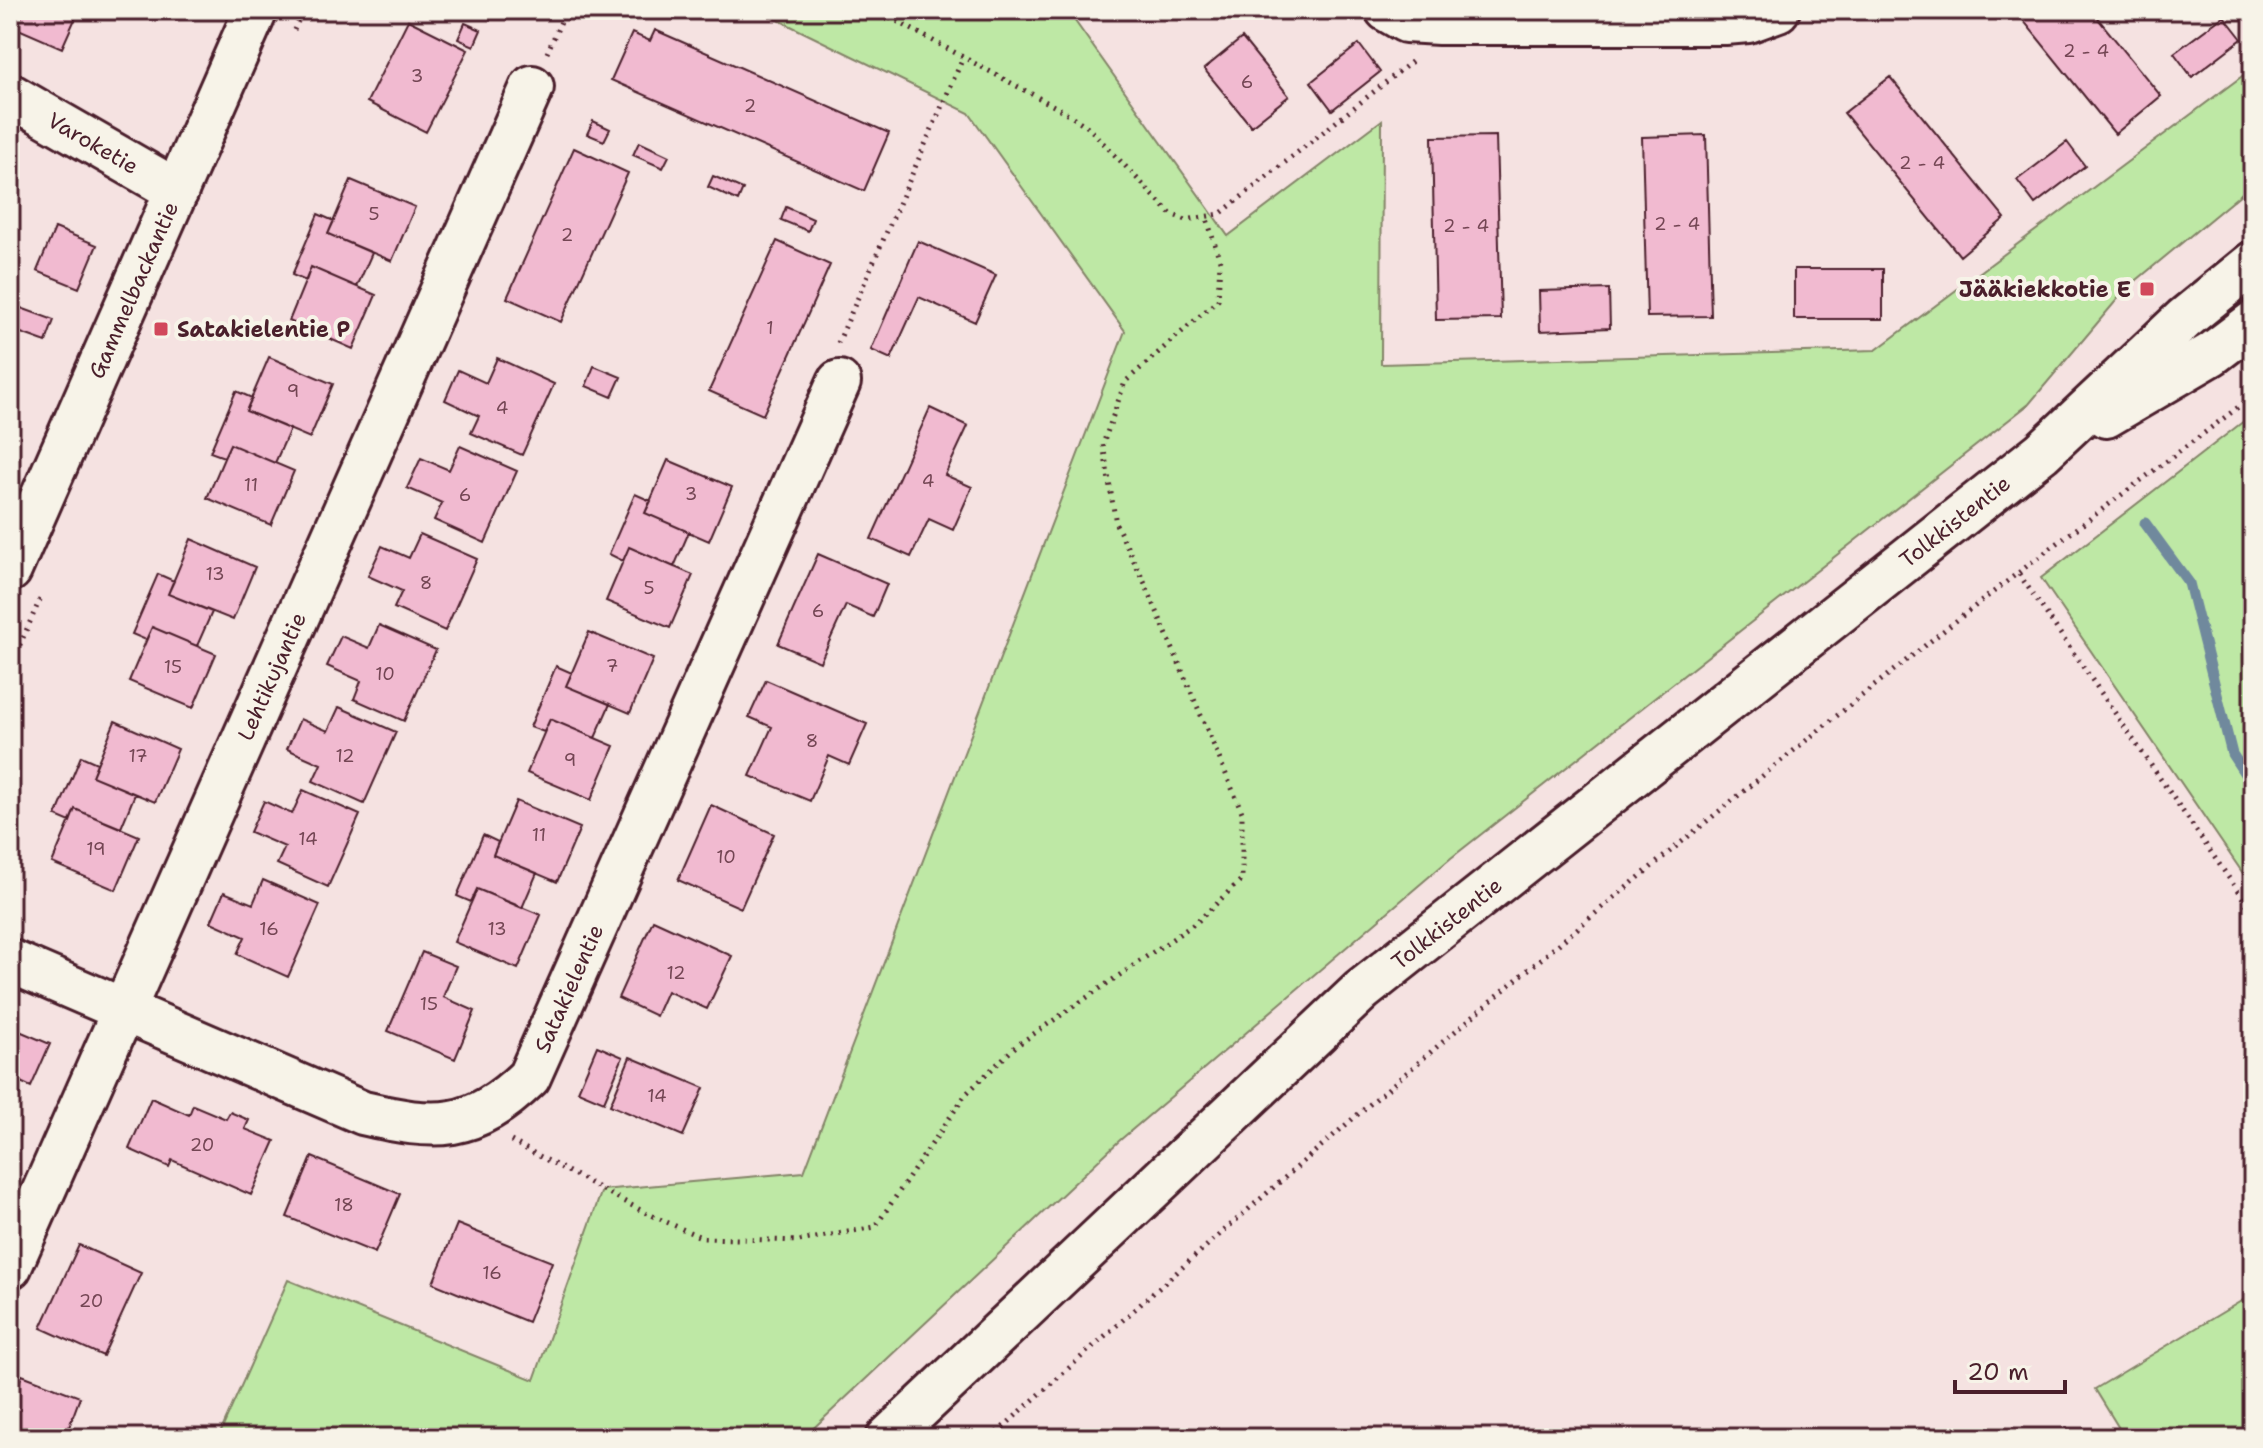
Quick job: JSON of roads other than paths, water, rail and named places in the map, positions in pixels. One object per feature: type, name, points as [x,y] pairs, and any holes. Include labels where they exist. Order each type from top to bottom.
[{"type":"street","name":"Gammelbackantie","points":[[10,570],[256,10]]},
{"type":"street","points":[[1387,10],[1406,21],[1439,23],[1725,23],[1748,21],[1778,10]]},
{"type":"street","name":"Lehtikujantie","points":[[10,1267],[532,87]]},
{"type":"street","name":"Varoketie","points":[[10,95],[177,191]]},
{"type":"street","name":"Tolkkistentie","points":[[888,1438],[1362,990],[2042,452],[2184,319],[2253,263]]},
{"type":"street","name":"Tolkkistentie","points":[[2042,452],[2212,354],[2253,323]]},
{"type":"street","name":"Satakielentie","points":[[10,961],[363,1113],[418,1126],[460,1121],[500,1105],[529,1077],[839,382]]},
{"type":"waterway","points":[[2145,523],[2189,583],[2232,754],[2253,786]]},
{"type":"place","name":"Jääkiekkotie E","points":[[2147,289]]},
{"type":"place","name":"Satakielentie P","points":[[161,329]]}]
